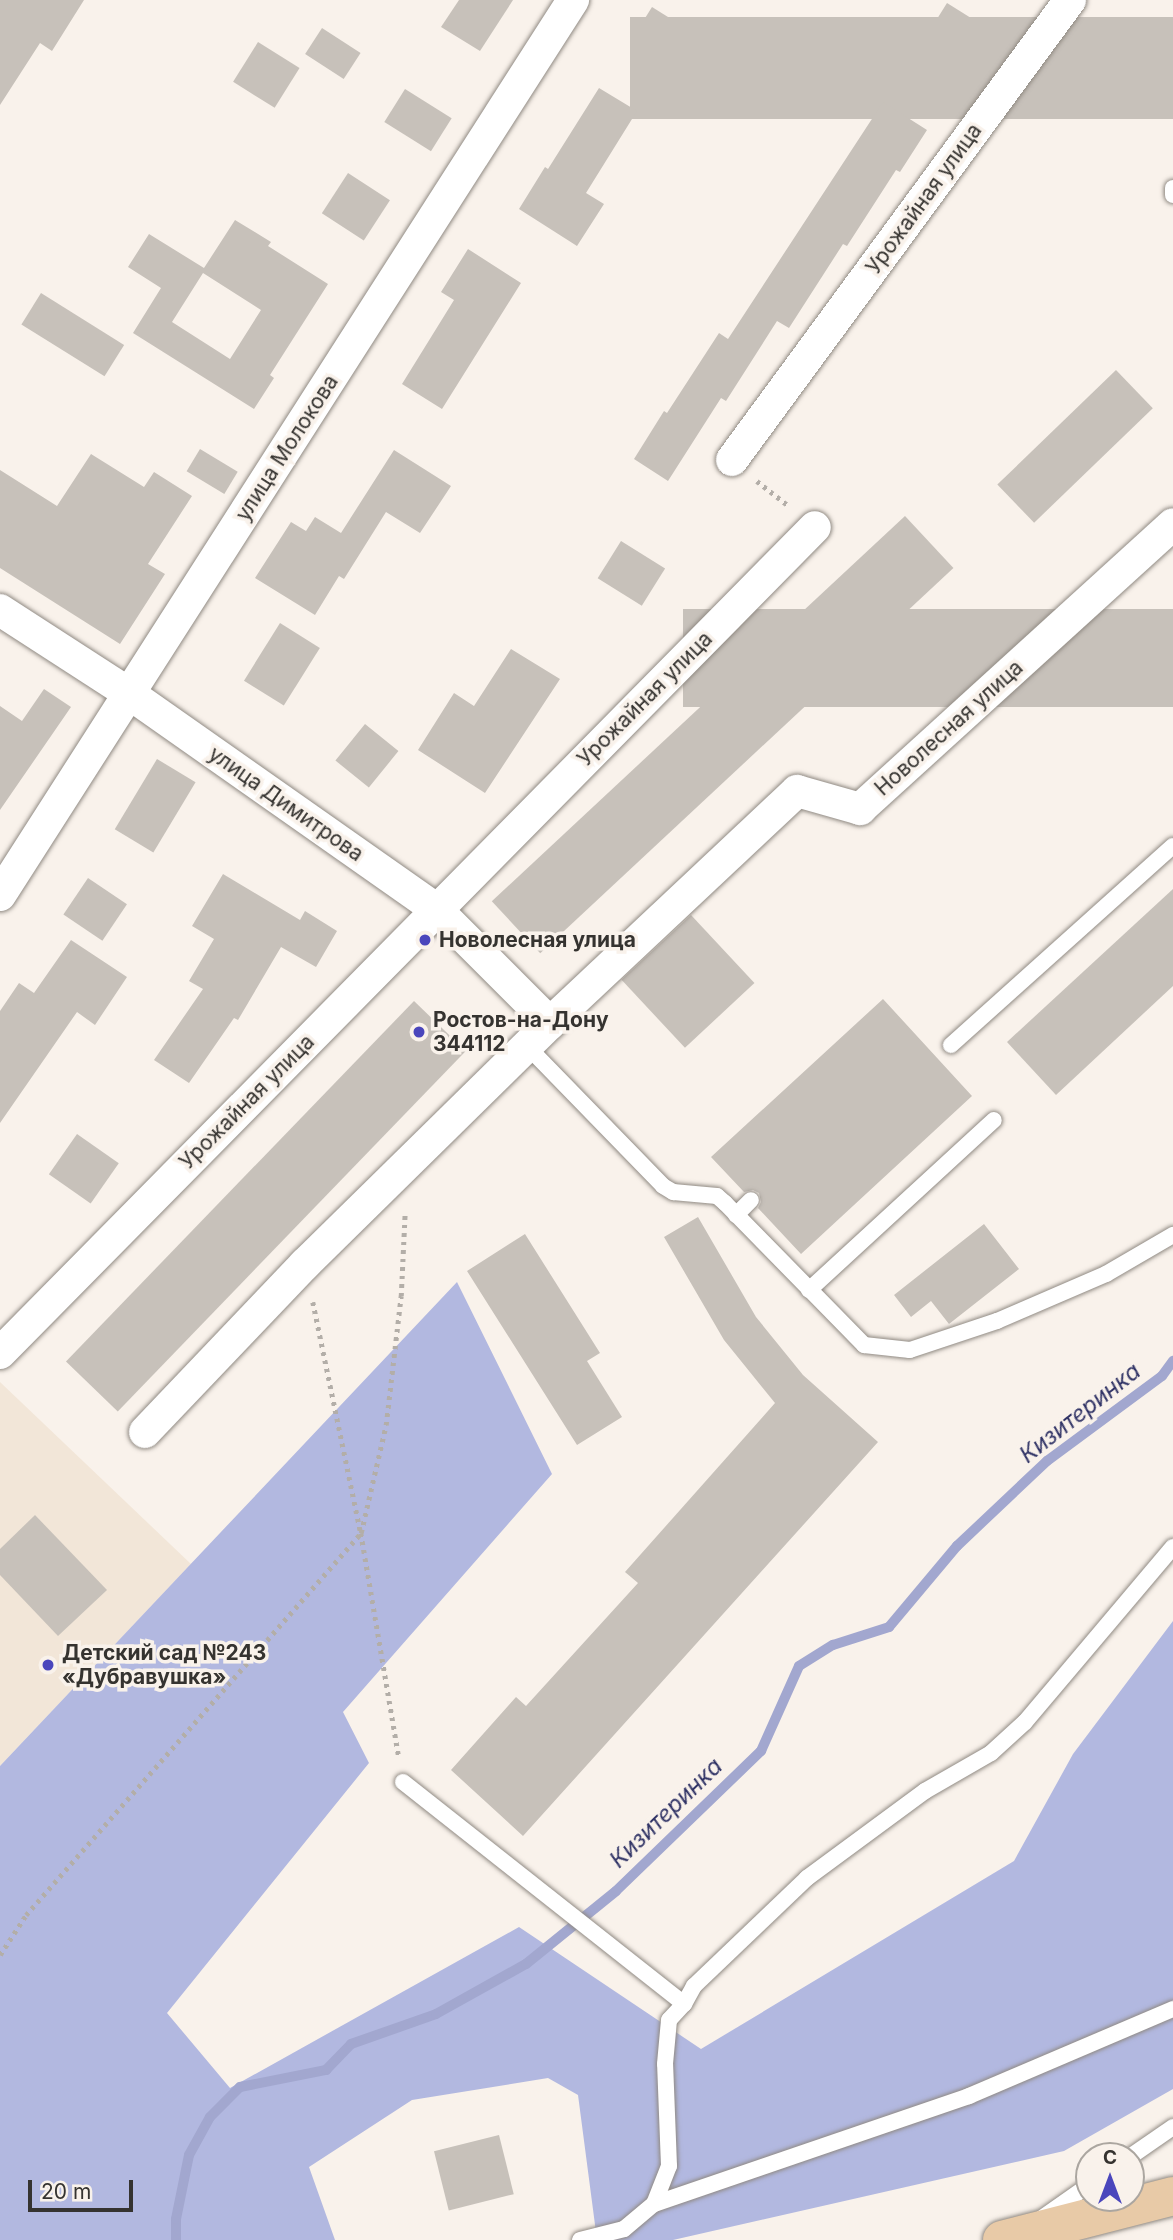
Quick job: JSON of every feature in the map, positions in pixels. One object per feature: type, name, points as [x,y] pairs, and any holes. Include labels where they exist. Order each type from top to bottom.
[{"type":"main road","points":[[1008,2239],[1173,2196]]},
{"type":"street","name":"улица Молокова","points":[[0,895],[573,0]]},
{"type":"street","name":"Урожайная улица","points":[[732,460],[1070,0]]},
{"type":"street","name":"Новолесная улица","points":[[145,1432],[305,1264],[550,1023],[797,791],[860,809],[1173,524]]},
{"type":"street","name":"Урожайная улица","points":[[0,1353],[815,527]]},
{"type":"street","name":"улица Димитрова","points":[[0,610],[130,694],[437,910],[550,1023]]},
{"type":"lane","points":[[1173,188],[1173,195]]},
{"type":"lane","points":[[951,1045],[1173,846]]},
{"type":"lane","points":[[527,1046],[663,1186],[673,1192],[717,1196],[864,1345],[910,1350],[997,1321],[1106,1274],[1173,1235]]},
{"type":"lane","points":[[809,1290],[994,1120]]},
{"type":"lane","points":[[736,1214],[751,1200]]},
{"type":"lane","points":[[654,2204],[669,2166],[665,2064],[669,2020],[684,2004],[694,1986],[807,1878],[925,1791],[991,1753],[1025,1722],[1173,1547]]},
{"type":"lane","points":[[403,1782],[684,2004]]},
{"type":"lane","points":[[580,2240],[624,2229],[654,2204],[969,2096],[1173,2009]]},
{"type":"lane","points":[[1145,2146],[1173,2127]]},
{"type":"lane","points":[[1008,2239],[1075,2194]]},
{"type":"path","points":[[732,460],[815,527]]},
{"type":"path","points":[[0,1955],[26,1915],[361,1533],[387,1425],[401,1296],[408,1164]]},
{"type":"path","points":[[305,1264],[361,1533],[403,1782]]},
{"type":"shaded area","points":[[457,1282],[552,1474],[343,1712],[369,1763],[167,2013],[230,2088],[519,1927],[701,2049],[1014,1861],[1073,1754],[1173,1621],[1173,2089],[1080,2142],[1075,2142],[1075,2145],[1064,2151],[673,2240],[597,2240],[578,2095],[548,2078],[412,2100],[309,2167],[335,2240],[0,2240],[0,1766]]},
{"type":"shaded area","name":"Детский сад №243 «Дубравушка»","points":[[0,1382],[191,1564],[0,1766]]},
{"type":"building","points":[[0,0],[84,0],[52,51],[40,43],[0,105]]},
{"type":"building","points":[[459,0],[513,0],[480,51],[441,27]]},
{"type":"building","points":[[947,3],[989,29],[958,77],[917,51]]},
{"type":"building","points":[[652,7],[728,55],[707,89],[630,42]]},
{"type":"building","points":[[630,17],[1173,17],[1173,119],[630,119]]},
{"type":"building","points":[[322,28],[361,53],[344,79],[305,54]]},
{"type":"building","points":[[258,42],[300,68],[275,108],[233,82]]},
{"type":"building","points":[[599,88],[637,111],[586,193],[604,204],[577,246],[519,209],[545,167],[548,169]]},
{"type":"building","points":[[405,89],[452,118],[431,151],[384,122]]},
{"type":"building","points":[[883,102],[927,130],[900,172],[896,170],[847,246],[843,244],[789,328],[777,321],[726,401],[721,398],[668,481],[634,459],[719,333],[728,339]]},
{"type":"building","points":[[348,173],[390,200],[364,240],[322,213]]},
{"type":"building","points":[[235,220],[271,242],[268,246],[328,284],[270,375],[274,378],[254,409],[133,333],[161,288],[128,267],[149,234],[204,268]],"holes":[[[203,273],[261,310],[230,359],[172,322]]]},
{"type":"building","points":[[468,249],[521,283],[442,409],[402,384],[454,300],[441,292]]},
{"type":"building","points":[[41,293],[124,345],[105,376],[21,324]]},
{"type":"building","points":[[1116,370],[1153,408],[1034,523],[997,485]]},
{"type":"building","points":[[200,449],[238,472],[224,494],[187,471]]},
{"type":"building","points":[[394,450],[451,486],[420,533],[386,512],[344,579],[339,576],[315,615],[255,578],[291,522],[306,531],[315,517],[341,533]]},
{"type":"building","points":[[91,454],[144,487],[154,472],[192,496],[148,564],[165,574],[120,644],[0,568],[0,470],[57,506]]},
{"type":"building","points":[[905,516],[953,568],[540,953],[492,901]]},
{"type":"building","points":[[621,541],[665,569],[642,606],[598,578]]},
{"type":"building","points":[[683,609],[1173,609],[1173,707],[683,707]]},
{"type":"building","points":[[280,623],[320,648],[284,706],[244,681]]},
{"type":"building","points":[[511,649],[560,679],[485,793],[418,750],[454,693],[474,706]]},
{"type":"building","points":[[44,689],[71,707],[0,810],[0,706],[22,721]]},
{"type":"building","points":[[365,724],[398,751],[369,788],[335,761]]},
{"type":"building","points":[[157,759],[196,782],[153,852],[115,829]]},
{"type":"building","points":[[223,874],[300,920],[305,911],[337,931],[316,967],[281,947],[238,1020],[234,1018],[189,1083],[154,1060],[203,989],[189,981],[214,939],[192,926]]},
{"type":"building","points":[[88,878],[127,904],[102,941],[63,914]]},
{"type":"building","points":[[1173,889],[1173,986],[1056,1095],[1007,1042]]},
{"type":"building","points":[[691,915],[754,983],[685,1048],[622,980]]},
{"type":"building","points":[[71,940],[127,977],[95,1025],[77,1012],[0,1123],[0,1011],[19,983],[34,993]]},
{"type":"building","points":[[883,999],[972,1096],[801,1254],[758,1208],[761,1202],[759,1193],[753,1190],[744,1192],[711,1157]]},
{"type":"building","points":[[414,1001],[466,1051],[118,1411],[66,1361]]},
{"type":"building","points":[[77,1134],[119,1163],[91,1203],[49,1174]]},
{"type":"building","points":[[698,1217],[756,1317],[803,1375],[878,1442],[523,1836],[451,1770],[516,1697],[526,1706],[638,1583],[625,1572],[775,1403],[724,1340],[664,1237]]},
{"type":"building","points":[[984,1224],[1019,1269],[949,1324],[931,1301],[911,1317],[894,1295]]},
{"type":"building","points":[[525,1234],[600,1353],[587,1361],[622,1417],[577,1445],[467,1271]]},
{"type":"building","points":[[35,1515],[107,1590],[58,1636],[0,1575],[0,1549]]},
{"type":"building","points":[[499,2135],[514,2194],[449,2210],[434,2151]]},
{"type":"waterway","name":"Кизитеринка","points":[[176,2240],[176,2219],[189,2155],[210,2117],[240,2087],[326,2070],[351,2044],[436,2014],[526,1964],[616,1891],[761,1751],[799,1666],[833,1645],[889,1627],[957,1546],[1047,1461],[1162,1376],[1173,1361]]},
{"type":"place","name":"Новолесная улица","points":[[425,940]]},
{"type":"place","name":"Ростов-на-Дону 344112","points":[[419,1032]]},
{"type":"place","name":"Детский сад №243 «Дубравушка»","points":[[48,1665]]}]
